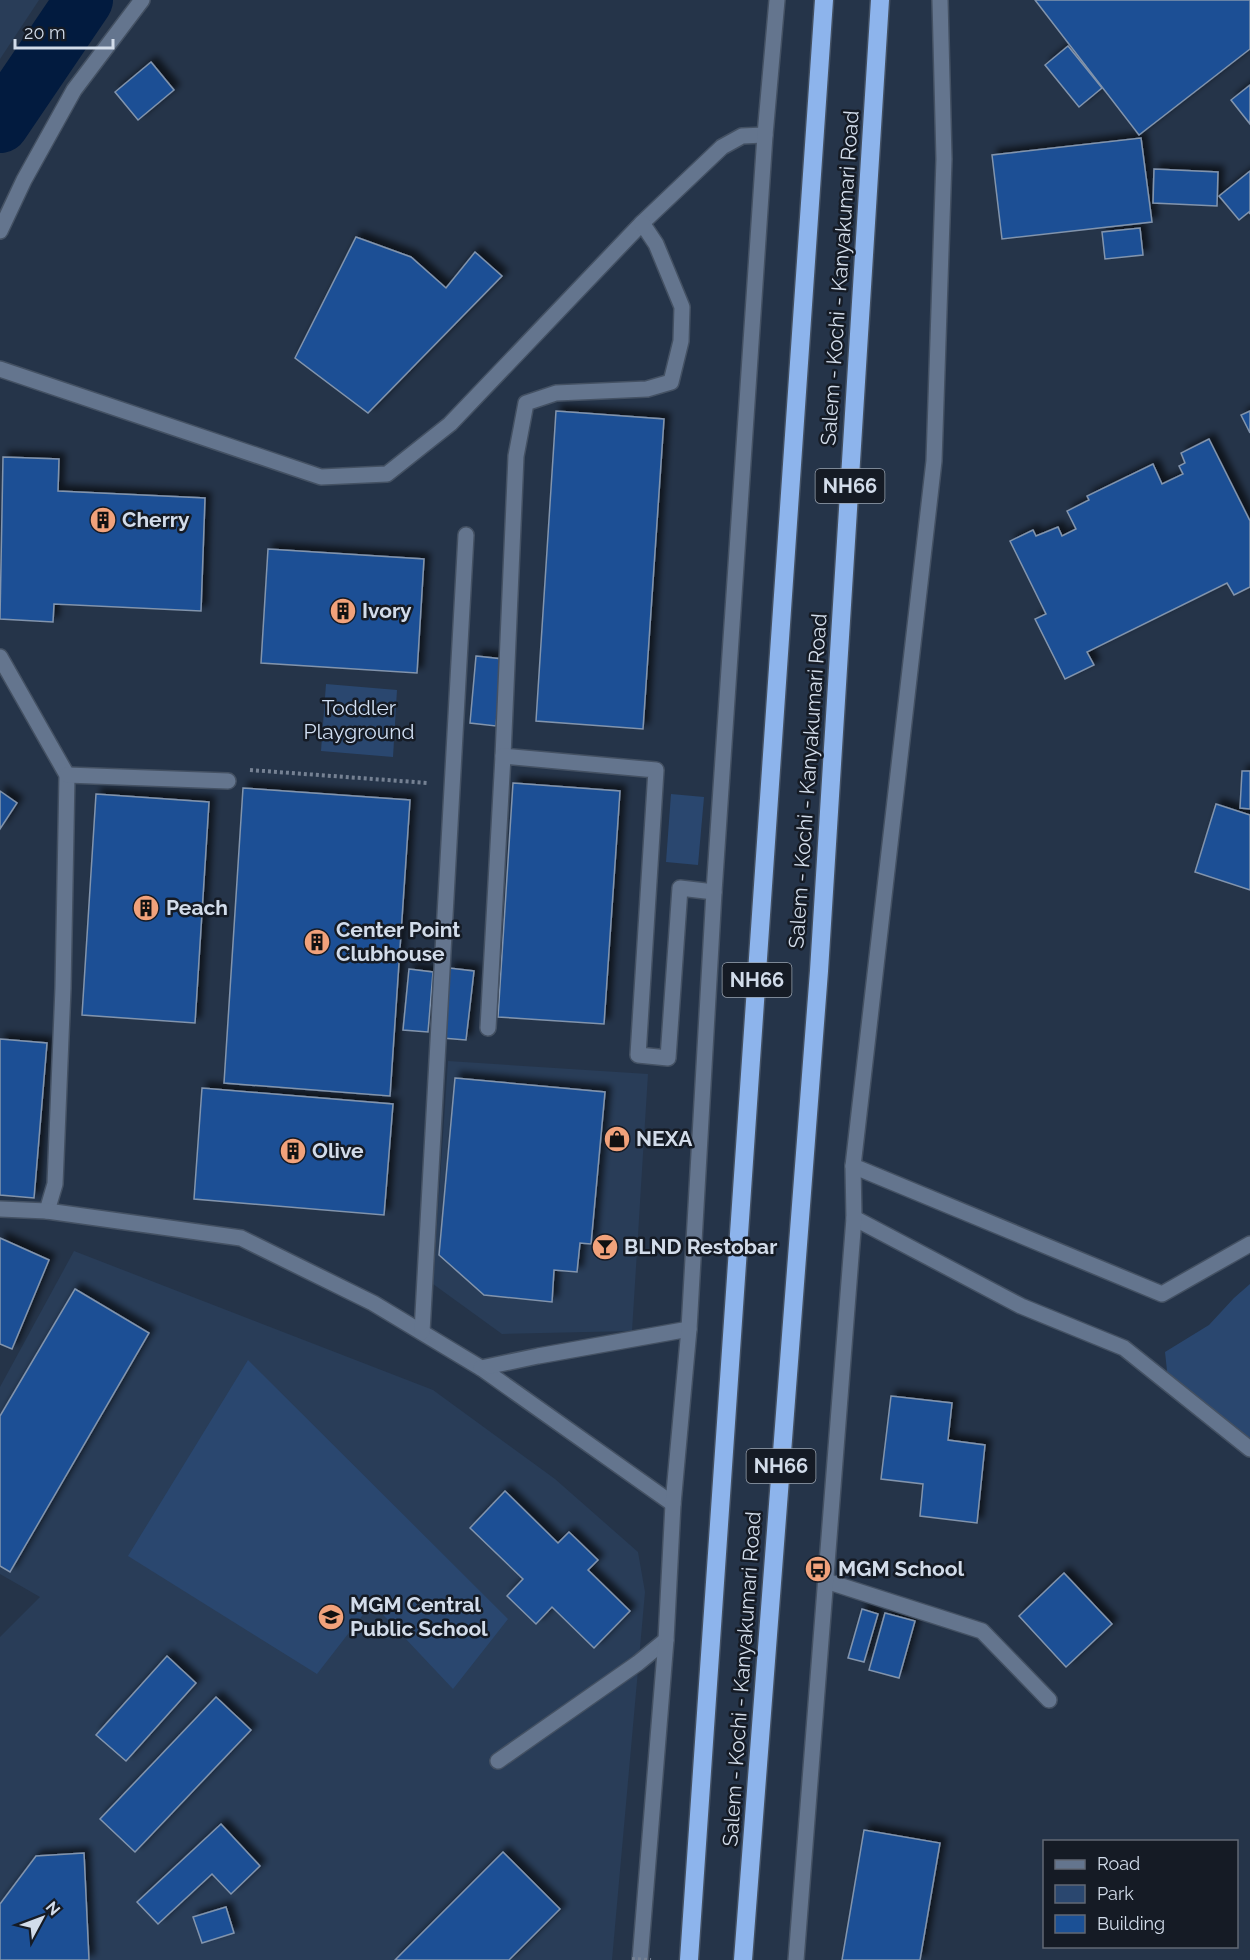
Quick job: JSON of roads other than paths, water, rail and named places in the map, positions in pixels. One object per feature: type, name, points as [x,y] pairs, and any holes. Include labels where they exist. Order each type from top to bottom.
[{"type":"highway","name":"Salem - Kochi - Kanyakumari Road","points":[[689,1960],[824,0]]},
{"type":"highway","name":"Salem - Kochi - Kanyakumari Road","points":[[743,1960],[819,971],[880,0]]},
{"type":"street","points":[[0,231],[24,180],[74,90],[142,0]]},
{"type":"street","points":[[636,1959],[666,1640],[673,1504],[689,1329],[714,892],[765,135],[777,0]]},
{"type":"street","points":[[796,1960],[854,1218],[853,1166],[934,461],[944,159],[940,0]]},
{"type":"street","points":[[0,369],[321,477],[387,474],[450,424],[642,223],[722,147],[742,136],[765,135]]},
{"type":"street","points":[[488,1028],[516,456],[526,403],[556,393],[647,389],[671,382],[681,341],[682,307],[656,244],[642,223]]},
{"type":"street","points":[[422,1332],[466,535]]},
{"type":"street","points":[[0,657],[67,775],[63,988],[55,1184],[47,1211]]},
{"type":"street","points":[[503,756],[656,770],[638,1055],[668,1058],[680,888],[714,892]]},
{"type":"street","points":[[67,775],[228,781]]},
{"type":"street","points":[[853,1166],[1162,1294],[1250,1244]]},
{"type":"street","points":[[0,1209],[47,1211],[241,1238],[373,1303],[481,1368],[673,1504]]},
{"type":"street","points":[[854,1218],[1021,1306],[1124,1348],[1250,1449]]},
{"type":"street","points":[[481,1368],[689,1329]]},
{"type":"street","points":[[826,1581],[982,1631],[1049,1700]]},
{"type":"street","points":[[498,1761],[638,1663],[666,1640]]},
{"type":"waterway","points":[[0,124],[84,0]]},
{"type":"place","name":"Cherry","points":[[103,520]]},
{"type":"place","name":"Ivory","points":[[343,611]]},
{"type":"place","name":"Peach","points":[[146,908]]},
{"type":"place","name":"Center Point Clubhouse","points":[[317,942]]},
{"type":"place","name":"NEXA","points":[[617,1139]]},
{"type":"place","name":"Olive","points":[[293,1151]]},
{"type":"place","name":"BLND Restobar","points":[[605,1247]]},
{"type":"place","name":"MGM School","points":[[818,1569]]},
{"type":"place","name":"MGM Central Public School","points":[[331,1617]]},
{"type":"park label","name":"Toddler Playground","points":[[359,720]]}]
